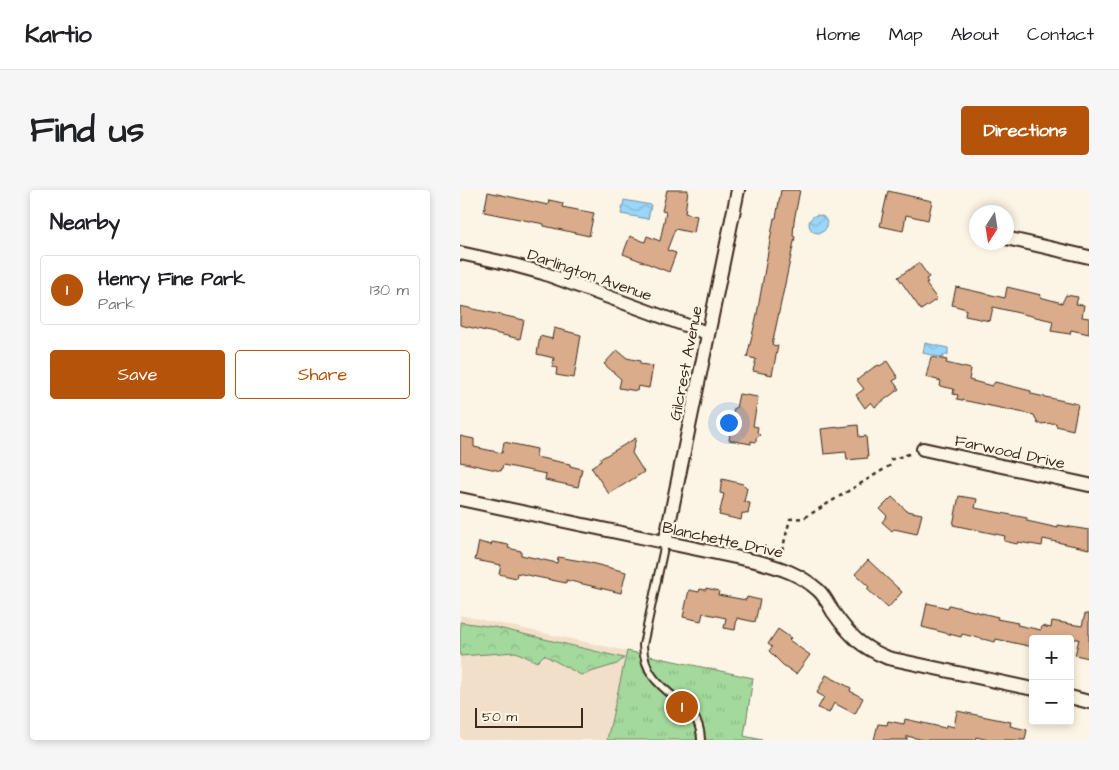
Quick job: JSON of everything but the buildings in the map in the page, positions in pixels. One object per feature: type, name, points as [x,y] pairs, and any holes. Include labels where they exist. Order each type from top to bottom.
[{"type":"street","name":"Gilcrest Avenue","points":[[665,543],[738,190]]},
{"type":"street","points":[[1014,240],[1089,257]]},
{"type":"street","name":"Darlington Avenue","points":[[460,253],[544,273],[707,333]]},
{"type":"street","name":"Farwood Drive","points":[[923,449],[1089,485]]},
{"type":"street","name":"Blanchette Drive","points":[[460,499],[759,562],[787,570],[803,578],[820,591],[851,636],[869,650],[888,658],[1029,688]]},
{"type":"street","points":[[1074,698],[1089,702]]},
{"type":"lane","points":[[665,543],[643,645],[643,658],[650,674],[661,687],[696,718],[700,727],[701,740]]},
{"type":"path","points":[[890,460],[923,449]]},
{"type":"path","points":[[782,551],[790,519],[804,518],[892,464]]},
{"type":"shaded area","points":[[460,615],[627,651],[607,740],[460,740]]},
{"type":"green space","points":[[460,622],[494,627],[624,658],[617,664],[581,675],[544,655],[537,662],[516,652],[460,656]]},
{"type":"green space","points":[[627,651],[753,678],[744,736],[762,740],[607,740]]},
{"type":"water","points":[[624,200],[651,205],[648,219],[621,214]]},
{"type":"water","points":[[818,215],[824,218],[827,224],[824,230],[818,233],[812,230],[809,224],[812,218]]},
{"type":"water","points":[[925,343],[948,348],[948,355],[944,355],[943,358],[923,353]]},
{"type":"place","name":"Henry Fine Park","points":[[682,707]]}]
